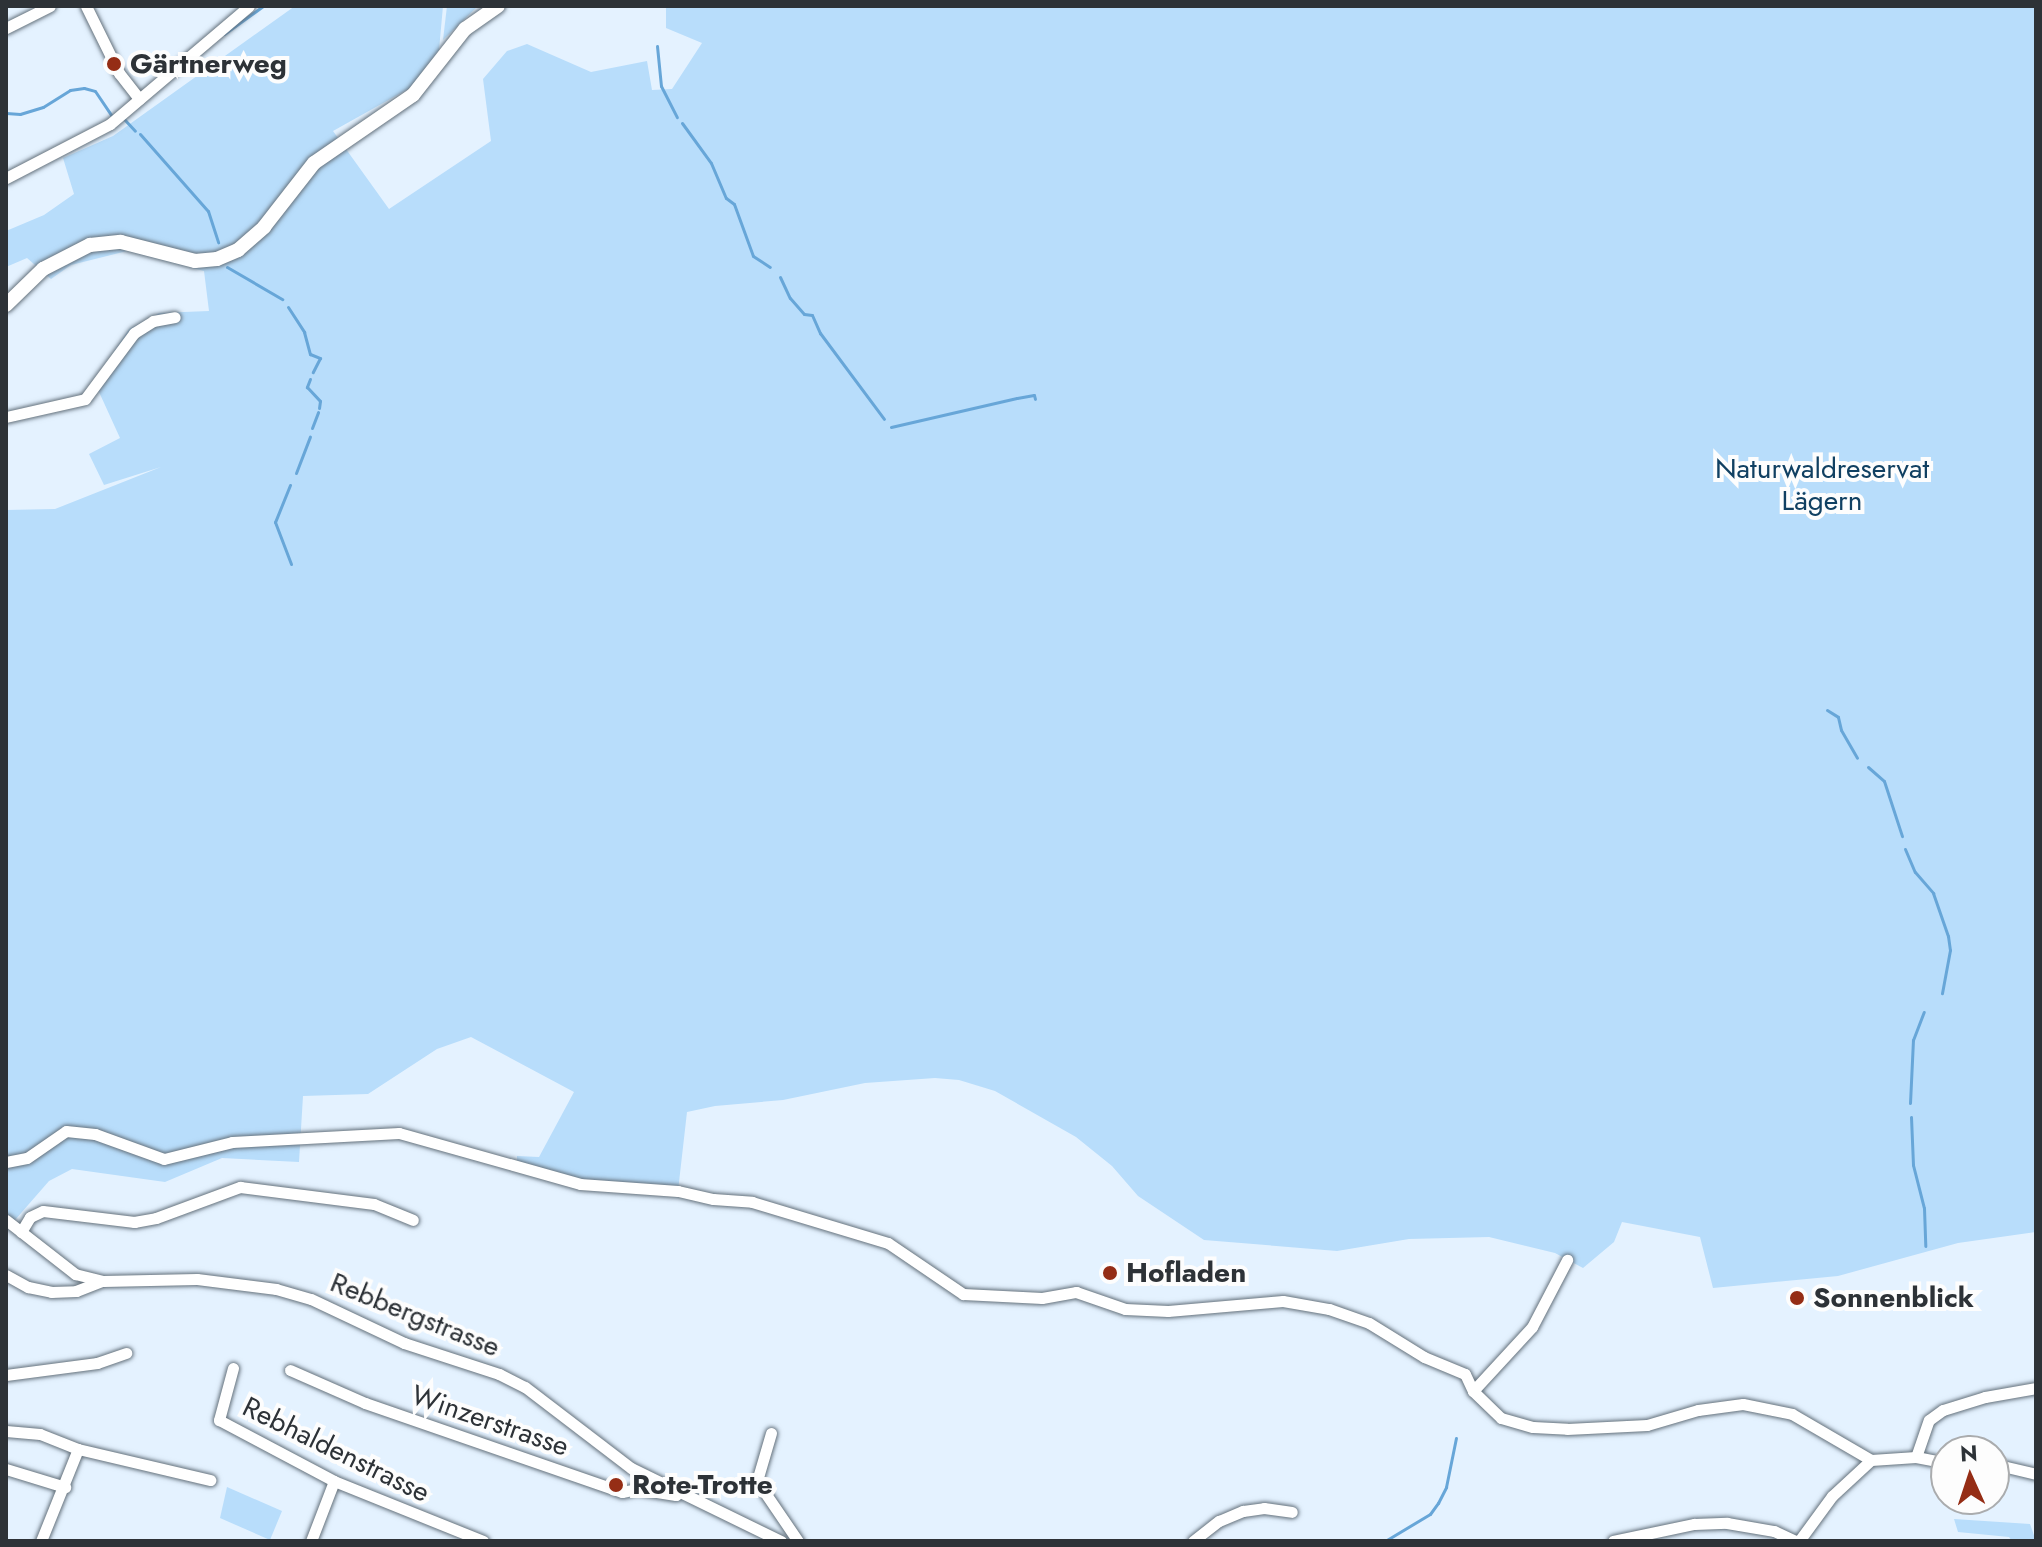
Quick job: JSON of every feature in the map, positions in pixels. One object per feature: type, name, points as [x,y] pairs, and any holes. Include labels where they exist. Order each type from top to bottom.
[{"type":"main road","points":[[6,305],[43,269],[90,245],[121,242],[195,261],[217,259],[238,250],[264,227],[314,163],[413,95],[465,29],[498,6]]},
{"type":"street","points":[[6,28],[50,6]]},
{"type":"street","points":[[86,6],[119,73],[139,99]]},
{"type":"street","points":[[6,178],[110,124],[249,6]]},
{"type":"street","points":[[6,417],[85,399],[134,333],[153,321],[175,317]]},
{"type":"street","points":[[6,1162],[27,1158],[66,1131],[95,1134],[164,1159],[232,1142],[399,1133],[580,1184],[678,1191],[725,1201],[752,1202],[888,1243],[963,1294],[1042,1298],[1076,1292],[1137,1310],[1168,1311],[1283,1301],[1329,1309],[1369,1323],[1424,1357],[1465,1374],[1473,1391],[1501,1418],[1533,1427],[1567,1429],[1647,1425],[1720,1405],[1768,1407],[1814,1424],[1871,1460],[1916,1457],[1930,1460]]},
{"type":"street","points":[[21,1232],[30,1217],[43,1211],[134,1222],[156,1218],[240,1187],[374,1204],[413,1220]]},
{"type":"street","name":"Rebbergstrasse","points":[[6,1220],[69,1272],[103,1281],[197,1279],[276,1289],[311,1299],[404,1343],[499,1374],[525,1387],[631,1468],[781,1541]]},
{"type":"street","points":[[1473,1391],[1532,1327],[1567,1260]]},
{"type":"street","points":[[6,1275],[28,1287],[51,1292],[76,1291],[103,1281]]},
{"type":"street","points":[[6,1375],[97,1363],[126,1353]]},
{"type":"street","name":"Rebhaldenstrasse","points":[[233,1368],[219,1420],[334,1481],[483,1541]]},
{"type":"street","name":"Winzerstrasse","points":[[290,1370],[365,1403],[622,1492],[638,1489],[676,1495],[678,1491]]},
{"type":"street","points":[[1916,1457],[1929,1420],[1943,1410],[2036,1388]]},
{"type":"street","points":[[6,1431],[40,1434],[78,1449],[210,1480]]},
{"type":"street","points":[[771,1433],[757,1481],[798,1541]]},
{"type":"street","points":[[41,1541],[78,1449]]},
{"type":"street","points":[[1613,1541],[1694,1524],[1727,1523],[1774,1531],[1797,1541],[1832,1496],[1871,1460]]},
{"type":"street","points":[[2010,1468],[2036,1474]]},
{"type":"street","points":[[6,1469],[65,1487]]},
{"type":"street","points":[[311,1541],[334,1481]]},
{"type":"street","points":[[1193,1541],[1219,1521],[1243,1511],[1264,1508],[1292,1512]]},
{"type":"green space","name":"Naturwaldreservat Lägern","points":[[295,6],[443,6],[439,50],[410,88],[333,131],[389,209],[491,141],[483,79],[507,51],[527,44],[591,72],[647,61],[652,90],[672,89],[702,43],[666,28],[666,6],[2036,6],[2036,1232],[1958,1243],[1838,1276],[1713,1288],[1700,1237],[1622,1222],[1614,1242],[1583,1268],[1555,1253],[1489,1237],[1409,1239],[1337,1251],[1204,1240],[1138,1196],[1112,1166],[1076,1137],[995,1091],[959,1080],[935,1078],[865,1083],[783,1100],[715,1106],[687,1112],[678,1191],[611,1188],[517,1164],[517,1156],[539,1157],[574,1092],[471,1037],[437,1049],[368,1094],[303,1096],[299,1162],[222,1158],[165,1182],[72,1169],[49,1181],[15,1220],[6,1218],[6,510],[55,509],[161,467],[104,485],[89,454],[120,438],[94,381],[129,329],[159,313],[209,311],[204,271],[127,251],[71,265],[51,279],[27,258],[6,267],[6,231],[44,215],[74,194],[63,158],[113,136]]},
{"type":"green space","points":[[447,6],[478,6],[443,40]]},
{"type":"green space","points":[[227,1487],[282,1511],[270,1540],[220,1518]]},
{"type":"green space","points":[[1954,1519],[2030,1524],[2036,1541],[2012,1541],[2009,1537],[1958,1532]]},
{"type":"waterway","points":[[224,34],[263,6]]},
{"type":"waterway","points":[[657,46],[661,86],[677,117]]},
{"type":"waterway","points":[[6,113],[20,114],[43,107],[70,90],[84,88],[95,91],[112,116]]},
{"type":"waterway","points":[[124,119],[135,131]]},
{"type":"waterway","points":[[682,123],[711,163],[726,198],[734,204],[753,256],[770,267]]},
{"type":"waterway","points":[[140,134],[208,211],[218,242]]},
{"type":"waterway","points":[[227,267],[282,299]]},
{"type":"waterway","points":[[780,277],[790,298],[804,314],[812,315],[820,333],[884,419]]},
{"type":"waterway","points":[[288,307],[304,332],[310,354],[320,358],[313,372]]},
{"type":"waterway","points":[[310,379],[307,387],[320,401],[319,408]]},
{"type":"waterway","points":[[891,427],[1017,398],[1034,395],[1035,399]]},
{"type":"waterway","points":[[312,428],[318,412]]},
{"type":"waterway","points":[[296,473],[310,437]]},
{"type":"waterway","points":[[290,485],[275,522],[291,564]]},
{"type":"waterway","points":[[1827,710],[1838,717],[1841,730],[1857,758]]},
{"type":"waterway","points":[[1868,767],[1884,781],[1902,836]]},
{"type":"waterway","points":[[1905,849],[1915,872],[1933,893],[1948,936],[1950,950],[1942,993]]},
{"type":"waterway","points":[[1910,1103],[1913,1040],[1924,1012]]},
{"type":"waterway","points":[[1911,1117],[1913,1165],[1924,1208],[1925,1246]]},
{"type":"waterway","points":[[1385,1541],[1430,1514],[1438,1503],[1446,1487],[1456,1438]]},
{"type":"place","name":"Gärtnerweg","points":[[114,64]]},
{"type":"place","name":"Hofladen","points":[[1110,1273]]},
{"type":"place","name":"Sonnenblick","points":[[1797,1298]]},
{"type":"place","name":"Rote-Trotte","points":[[616,1485]]}]
